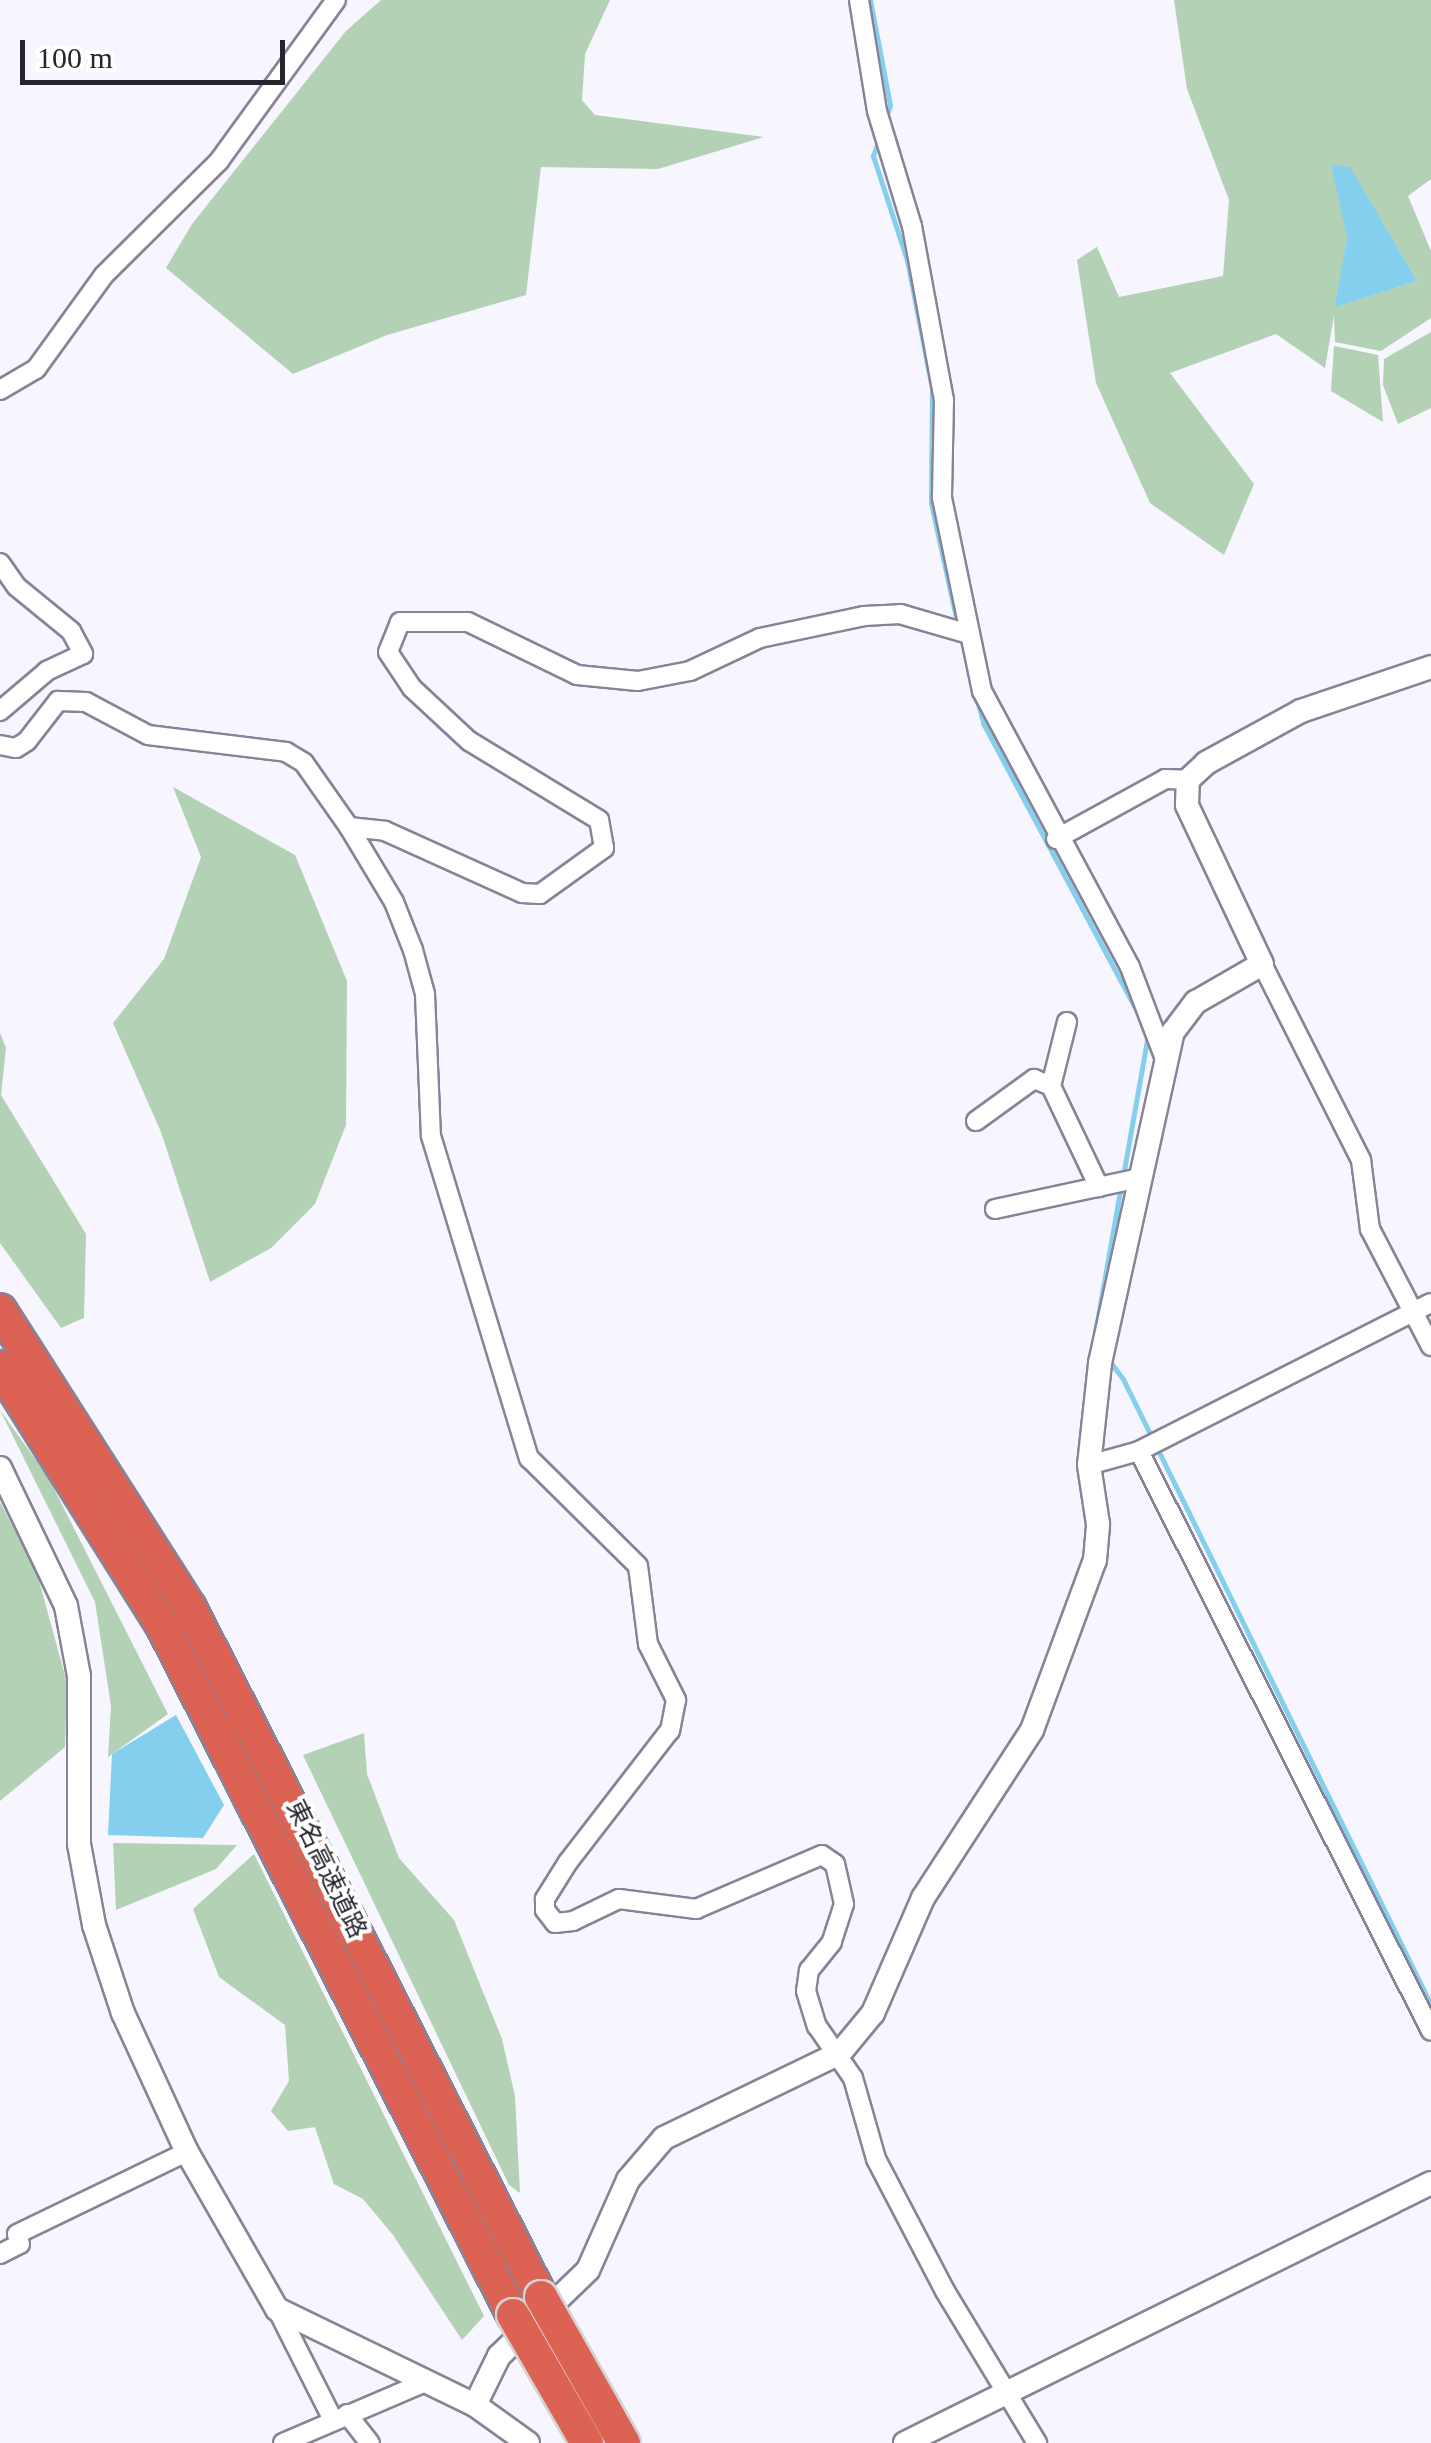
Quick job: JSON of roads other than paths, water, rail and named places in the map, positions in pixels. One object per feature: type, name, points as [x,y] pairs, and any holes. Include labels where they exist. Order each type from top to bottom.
[{"type":"highway","name":"東名高速道路","points":[[0,1310],[176,1616],[266,1822],[513,2315],[587,2443]]},
{"type":"highway","name":"東名高速道路","points":[[0,1367],[176,1616],[276,1770],[541,2297],[624,2443]]},
{"type":"street","points":[[0,390],[36,369],[104,274],[219,160],[336,0]]},
{"type":"street","points":[[858,0],[877,111],[912,226],[944,400],[942,498],[962,632],[982,691],[1056,839],[1130,967],[1165,1060]]},
{"type":"street","points":[[0,563],[17,586],[71,631],[82,654],[46,672],[0,711]]},
{"type":"street","points":[[349,827],[385,831],[522,893],[540,894],[604,848],[599,820],[469,741],[412,688],[388,652],[400,622],[468,622],[577,675],[638,681],[690,671],[760,638],[864,616],[900,614],[962,632]]},
{"type":"street","points":[[1431,667],[1301,711],[1206,763],[1188,780],[1186,806],[1361,1160],[1370,1229],[1431,1346]]},
{"type":"street","points":[[0,745],[16,748],[27,741],[58,700],[86,702],[148,735],[286,752],[304,763],[349,827],[394,902],[413,950],[425,994],[431,1136],[529,1458],[638,1566],[648,1644],[676,1700],[670,1730],[568,1862],[545,1898],[545,1910],[554,1922],[573,1921],[619,1899],[669,1910],[696,1909],[822,1855],[836,1864],[844,1904],[832,1942],[810,1970],[806,1991],[817,2026],[840,2054],[876,2159],[945,2291],[1038,2443]]},
{"type":"street","points":[[1056,839],[1165,779],[1188,780]]},
{"type":"street","points":[[475,2405],[499,2356],[588,2270],[628,2180],[664,2138],[840,2054],[873,2013],[923,1898],[1032,1730],[1095,1560],[1089,1465],[1100,1363],[1137,1178],[1173,1032],[1196,1002],[1262,964]]},
{"type":"street","points":[[1051,1086],[1066,1022]]},
{"type":"street","points":[[976,1121],[1034,1079],[1051,1086],[1105,1185]]},
{"type":"street","points":[[995,1209],[1137,1178]]},
{"type":"street","points":[[1089,1465],[1140,1451],[1431,1304]]},
{"type":"street","points":[[1140,1451],[1431,2031]]},
{"type":"street","points":[[0,1468],[66,1606],[79,1676],[79,1844],[94,1925],[123,2013],[187,2152],[340,2417],[370,2443]]},
{"type":"street","points":[[0,2254],[20,2244],[17,2234],[187,2152]]},
{"type":"street","points":[[906,2443],[1431,2182]]},
{"type":"street","points":[[277,2308],[475,2405],[528,2443]]},
{"type":"street","points":[[283,2443],[425,2382]]},
{"type":"water","points":[[1331,165],[1350,167],[1417,281],[1335,307],[1347,237]]},
{"type":"water","points":[[176,1715],[224,1805],[203,1838],[108,1835],[112,1754]]},
{"type":"waterway","points":[[870,0],[890,105],[885,120]]},
{"type":"waterway","points":[[879,140],[873,156],[907,260],[932,389],[931,503],[958,627]]},
{"type":"waterway","points":[[961,638],[967,661]]},
{"type":"waterway","points":[[976,696],[983,723],[1141,1019]]},
{"type":"waterway","points":[[1123,1176],[1148,1034]]},
{"type":"waterway","points":[[1095,1333],[1121,1186]]},
{"type":"waterway","points":[[1108,1359],[1123,1379],[1431,2005]]}]
